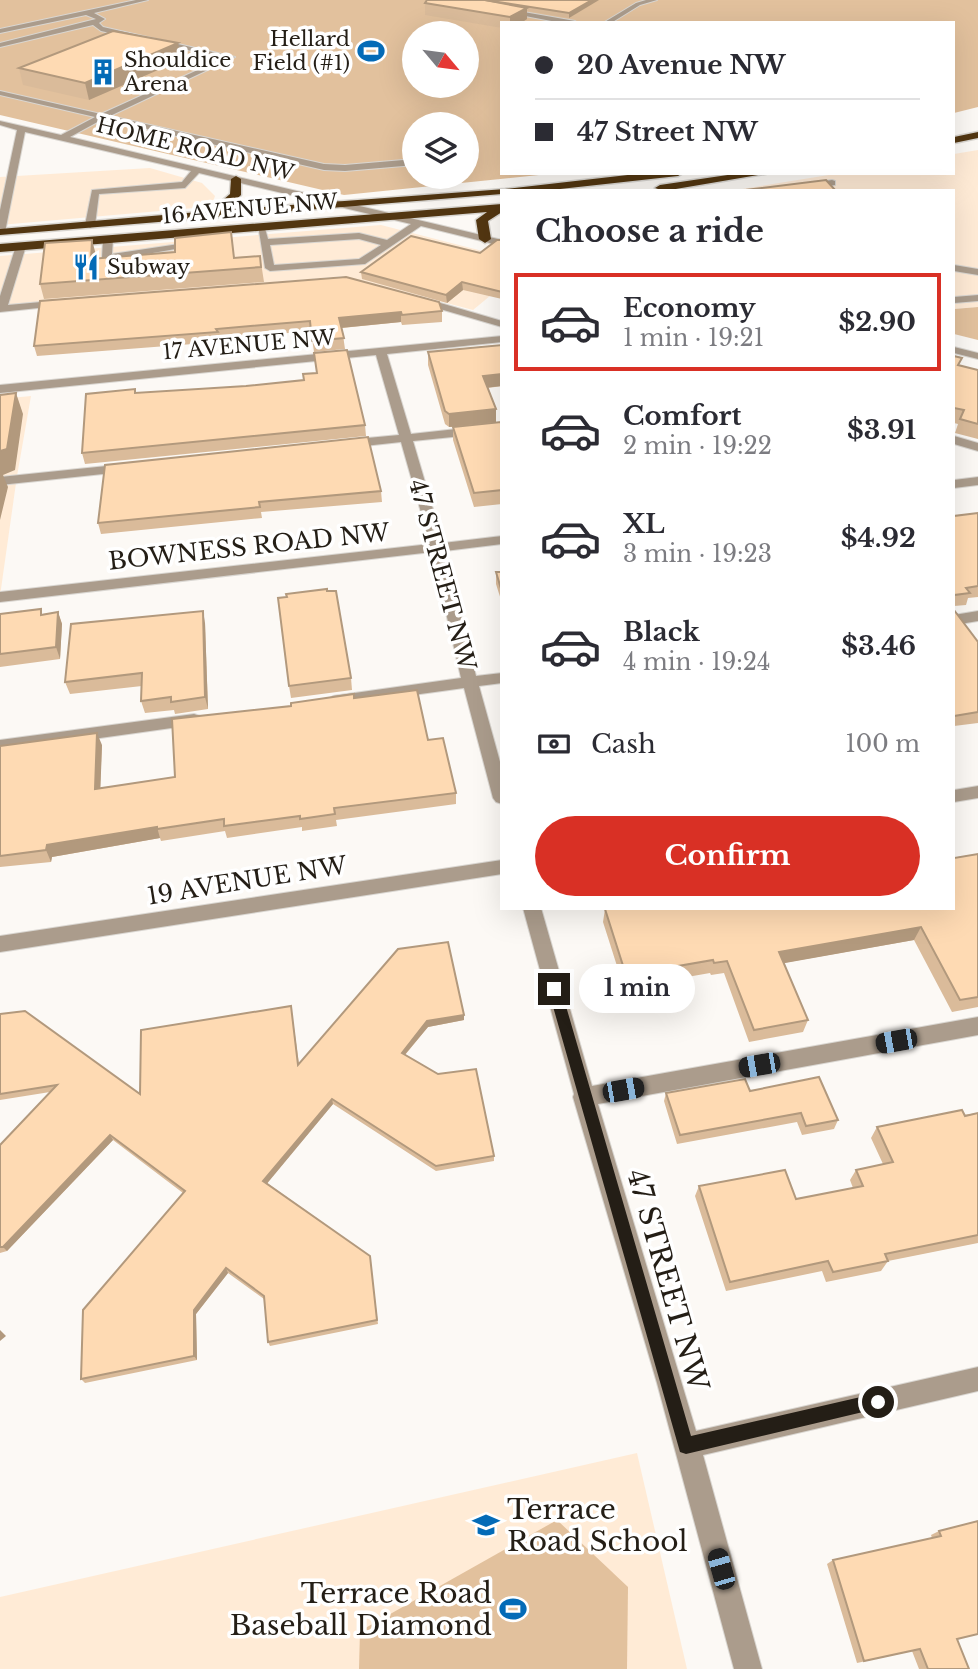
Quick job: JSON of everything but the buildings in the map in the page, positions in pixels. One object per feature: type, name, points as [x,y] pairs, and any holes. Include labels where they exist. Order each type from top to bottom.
[{"type":"highway","points":[[955,140],[978,135]]},
{"type":"highway","points":[[955,149],[972,149]]},
{"type":"highway","points":[[528,189],[659,175]]},
{"type":"highway","points":[[653,189],[751,175]]},
{"type":"highway","points":[[213,215],[235,195],[236,179]]},
{"type":"highway","name":"16 AVENUE NW","points":[[0,232],[500,191]]},
{"type":"highway","name":"16 AVENUE NW","points":[[0,248],[500,207]]},
{"type":"highway","points":[[485,239],[482,220],[500,208]]},
{"type":"street","points":[[0,31],[145,0]]},
{"type":"street","points":[[609,21],[638,4],[654,0]]},
{"type":"street","points":[[494,9],[563,21]]},
{"type":"street","points":[[0,45],[102,19],[84,11]]},
{"type":"street","points":[[63,137],[102,116],[231,57],[123,36],[101,29],[94,23]]},
{"type":"street","points":[[0,93],[324,167],[402,163]]},
{"type":"street","name":"HOME ROAD NW","points":[[0,123],[500,243]]},
{"type":"street","points":[[0,232],[22,128]]},
{"type":"street","points":[[90,225],[96,187],[185,185],[198,169]]},
{"type":"street","points":[[824,175],[839,189]]},
{"type":"street","points":[[783,189],[832,183]]},
{"type":"street","points":[[261,227],[270,268],[361,262],[418,224]]},
{"type":"street","points":[[108,239],[107,258],[212,242],[211,231]]},
{"type":"street","points":[[265,242],[359,236],[386,243]]},
{"type":"street","points":[[21,246],[0,309],[70,303]]},
{"type":"street","points":[[955,268],[978,272]]},
{"type":"street","points":[[955,300],[978,298]]},
{"type":"street","points":[[413,299],[500,323]]},
{"type":"street","name":"17 AVENUE NW","points":[[0,389],[500,339]]},
{"type":"street","points":[[955,350],[978,356]]},
{"type":"street","name":"47 STREET NW","points":[[382,352],[438,548],[470,682],[500,791]]},
{"type":"street","points":[[333,446],[500,428]]},
{"type":"street","points":[[955,440],[978,447]]},
{"type":"street","points":[[0,481],[139,466]]},
{"type":"street","points":[[955,484],[978,481]]},
{"type":"street","name":"BOWNESS ROAD NW","points":[[0,597],[500,540]]},
{"type":"street","points":[[955,620],[978,616]]},
{"type":"street","points":[[314,703],[500,678]]},
{"type":"street","points":[[0,746],[205,718]]},
{"type":"street","points":[[955,796],[978,792]]},
{"type":"street","name":"19 AVENUE NW","points":[[0,944],[500,867]]},
{"type":"street","name":"47 STREET NW","points":[[533,910],[583,1097],[686,1446],[748,1669]]},
{"type":"street","points":[[583,1097],[978,1026]]},
{"type":"street","points":[[686,1446],[978,1378]]},
{"type":"shaded area","points":[[0,0],[978,0],[978,107],[955,113],[955,21],[500,21],[500,175],[539,175],[479,181],[479,112],[402,112],[402,189],[344,195],[0,115]]},
{"type":"shaded area","points":[[978,150],[978,307],[955,309],[955,189],[742,189],[829,175],[955,175],[955,154]]},
{"type":"shaded area","points":[[150,168],[202,183],[215,196],[213,202],[194,208],[0,225],[0,177]]},
{"type":"shaded area","points":[[381,225],[500,255],[500,288],[473,310],[344,276],[0,306],[0,256]]},
{"type":"shaded area","points":[[978,307],[978,340],[955,334],[955,309]]},
{"type":"shaded area","points":[[31,396],[17,476],[0,596],[0,399]]},
{"type":"shaded area","name":"Terrace Road School","points":[[637,1453],[687,1669],[0,1669],[0,1597]]},
{"type":"shaded area","name":"Terrace Road Baseball Diamond","points":[[557,1520],[628,1587],[627,1669],[359,1669],[360,1631]]},
{"type":"place","name":"Hellard Field (#1)","points":[[371,51]]},
{"type":"place","name":"Shouldice Arena","points":[[103,72]]},
{"type":"place","name":"Subway","points":[[86,267]]},
{"type":"place","name":"Terrace Road School","points":[[486,1525]]},
{"type":"place","name":"Terrace Road Baseball Diamond","points":[[513,1609]]},
{"type":"route","points":[[554,989],[583,1097],[686,1446],[878,1402]]}]
